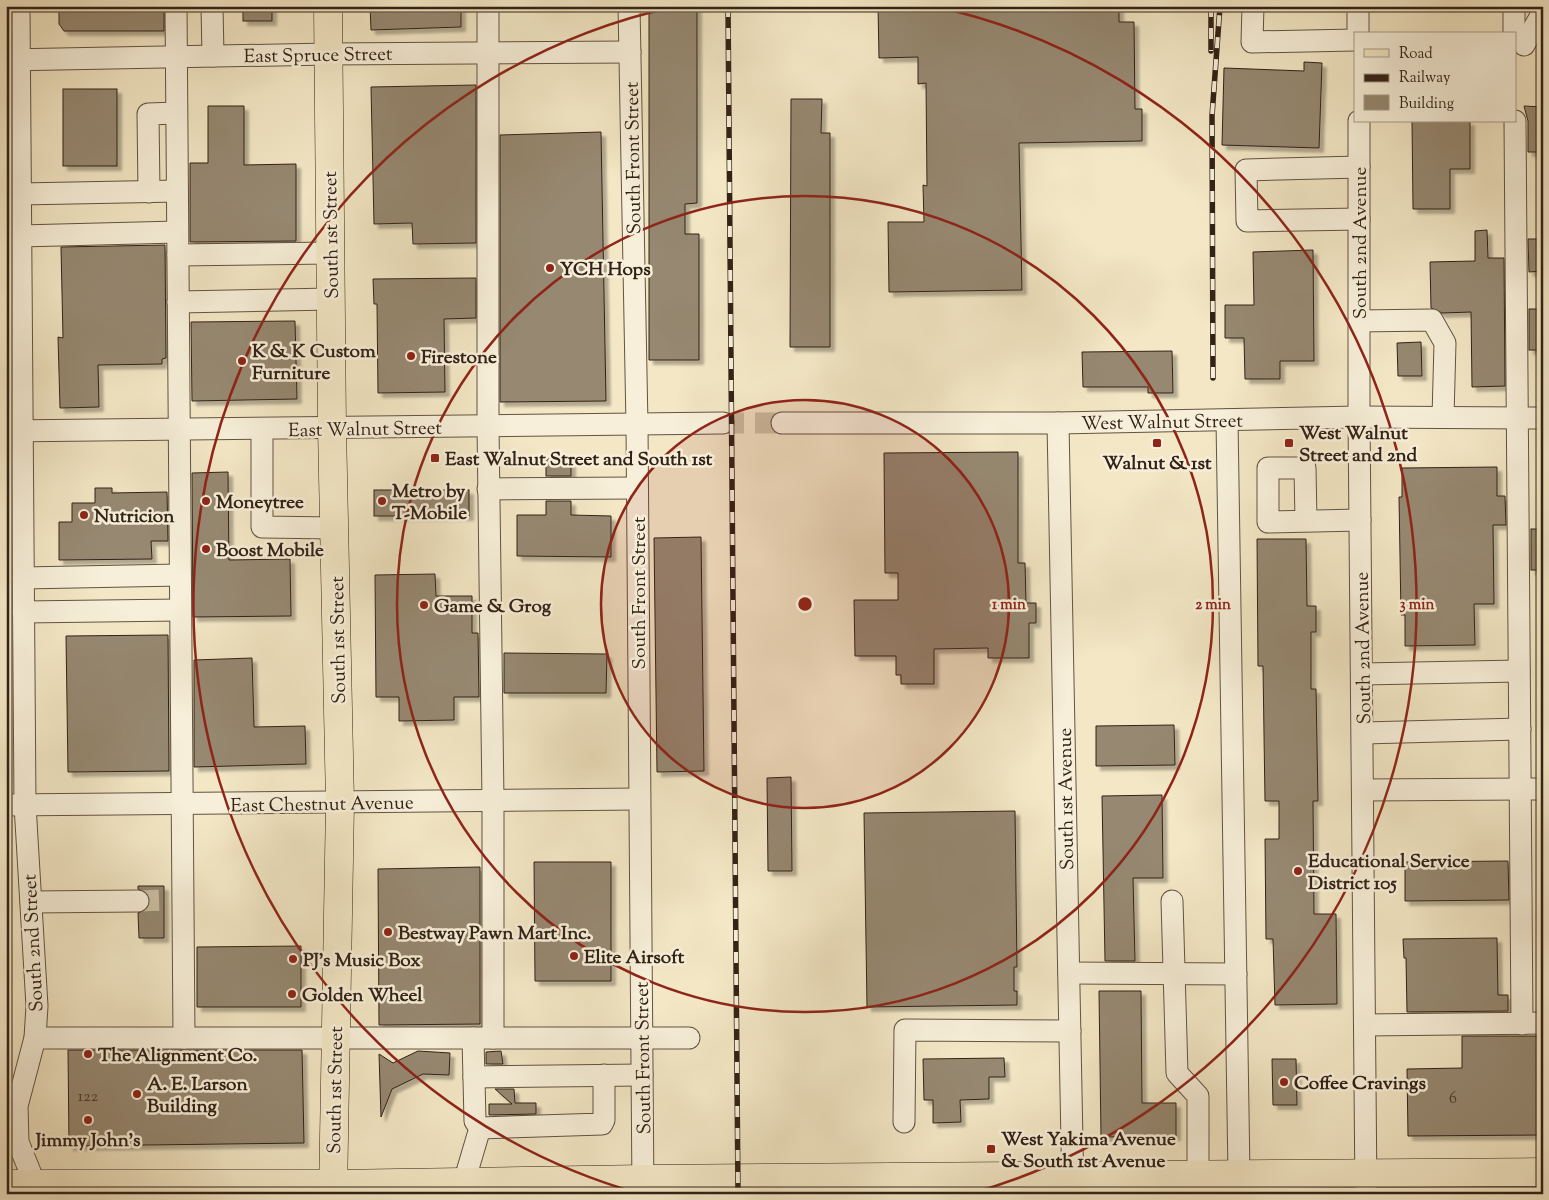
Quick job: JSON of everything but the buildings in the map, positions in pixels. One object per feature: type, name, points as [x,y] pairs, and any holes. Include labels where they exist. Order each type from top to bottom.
[{"type":"main road","name":"South 1st Street","points":[[328,6],[332,428],[340,803],[333,1189]]},
{"type":"main road","points":[[6,1184],[35,1189],[333,1189],[464,1182],[560,1187],[643,1186],[738,1179],[1072,1185],[1233,1181],[1366,1184],[1543,1172]]},
{"type":"street","name":"South 2nd Street","points":[[19,6],[13,60],[20,194],[20,236],[14,280],[14,431],[18,583],[16,805],[31,902],[37,1002],[34,1038],[18,1106],[18,1142],[35,1189]]},
{"type":"street","points":[[176,6],[181,804],[173,901],[184,1038]]},
{"type":"street","points":[[212,6],[212,56]]},
{"type":"street","points":[[480,1128],[475,1121],[474,1077],[483,1038],[494,801],[488,488],[488,6]]},
{"type":"street","name":"South Front Street","points":[[629,6],[637,425],[638,799],[643,1186]]},
{"type":"street","points":[[1253,6],[1252,42],[1354,40]]},
{"type":"street","points":[[1358,6],[1358,32]]},
{"type":"street","points":[[1514,6],[1524,42]]},
{"type":"street","points":[[1524,42],[1543,12]]},
{"type":"street","name":"East Spruce Street","points":[[13,60],[328,54],[630,52]]},
{"type":"street","points":[[149,192],[148,114],[176,113]]},
{"type":"street","name":"South 2nd Avenue","points":[[1359,122],[1359,417],[1366,1184]]},
{"type":"street","points":[[1365,1025],[1532,1024],[1520,789],[1514,122]]},
{"type":"street","points":[[1359,167],[1246,170],[1247,221],[1359,219]]},
{"type":"street","points":[[20,194],[177,191]]},
{"type":"street","points":[[20,236],[177,232]]},
{"type":"street","points":[[178,255],[330,253]]},
{"type":"street","points":[[178,302],[331,299]]},
{"type":"street","points":[[1359,321],[1432,320],[1445,343],[1443,417]]},
{"type":"street","name":"West Walnut Street","points":[[782,423],[891,421],[1058,422],[1359,417],[1543,418]]},
{"type":"street","points":[[1227,420],[1236,974],[1233,1181]]},
{"type":"street","name":"South 1st Avenue","points":[[1058,422],[1072,1185]]},
{"type":"street","name":"East Walnut Street","points":[[14,431],[723,423]]},
{"type":"street","points":[[262,429],[262,527],[334,528]]},
{"type":"street","points":[[488,488],[637,488]]},
{"type":"street","points":[[1306,522],[1360,520]]},
{"type":"street","points":[[18,583],[180,576]]},
{"type":"street","points":[[18,583],[180,610]]},
{"type":"street","points":[[1362,674],[1519,671]]},
{"type":"street","points":[[1363,733],[1520,729]]},
{"type":"street","points":[[1363,790],[1543,789]]},
{"type":"street","name":"East Chestnut Avenue","points":[[16,805],[638,799]]},
{"type":"street","points":[[31,902],[138,901]]},
{"type":"street","points":[[1172,901],[1177,1074],[1198,1096],[1233,1181]]},
{"type":"street","points":[[1069,973],[1236,974]]},
{"type":"street","points":[[904,1122],[905,1030],[1070,1031]]},
{"type":"street","points":[[34,1038],[689,1038]]},
{"type":"street","points":[[480,1128],[602,1124],[604,1120],[604,1075]]},
{"type":"street","points":[[474,1077],[642,1075]]},
{"type":"street","points":[[464,1182],[480,1128]]},
{"type":"tunnel","points":[[723,423],[782,423]]},
{"type":"tunnel","points":[[138,901],[164,900]]},
{"type":"railway","points":[[728,6],[738,1194]]},
{"type":"railway","points":[[1211,6],[1211,51]]},
{"type":"railway","points":[[1213,378],[1212,116],[1220,6]]},
{"type":"place","name":"YCH Hops","points":[[550,268]]},
{"type":"place","name":"Firestone","points":[[411,356]]},
{"type":"place","name":"K & K Custom Furniture","points":[[242,361]]},
{"type":"place","name":"Walnut & 1st","points":[[1157,443]]},
{"type":"place","name":"West Walnut Street and 2nd","points":[[1289,443]]},
{"type":"place","name":"East Walnut Street and South 1st","points":[[435,458]]},
{"type":"place","name":"Moneytree","points":[[206,501]]},
{"type":"place","name":"Metro by T-Mobile","points":[[382,501]]},
{"type":"place","name":"Nutricion","points":[[84,515]]},
{"type":"place","name":"Boost Mobile","points":[[206,549]]},
{"type":"place","name":"Game & Grog","points":[[424,605]]},
{"type":"place","name":"Educational Service District 105","points":[[1298,871]]},
{"type":"place","name":"Bestway Pawn Mart Inc.","points":[[388,932]]},
{"type":"place","name":"Elite Airsoft","points":[[574,956]]},
{"type":"place","name":"PJ's Music Box","points":[[293,959]]},
{"type":"place","name":"Golden Wheel","points":[[292,994]]},
{"type":"place","name":"The Alignment Co.","points":[[88,1054]]},
{"type":"place","name":"Coffee Cravings","points":[[1284,1082]]},
{"type":"place","name":"A. E. Larson Building","points":[[137,1094]]},
{"type":"place","name":"Jimmy John's","points":[[88,1120]]},
{"type":"place","name":"West Yakima Avenue & South 1st Avenue","points":[[991,1149]]}]
